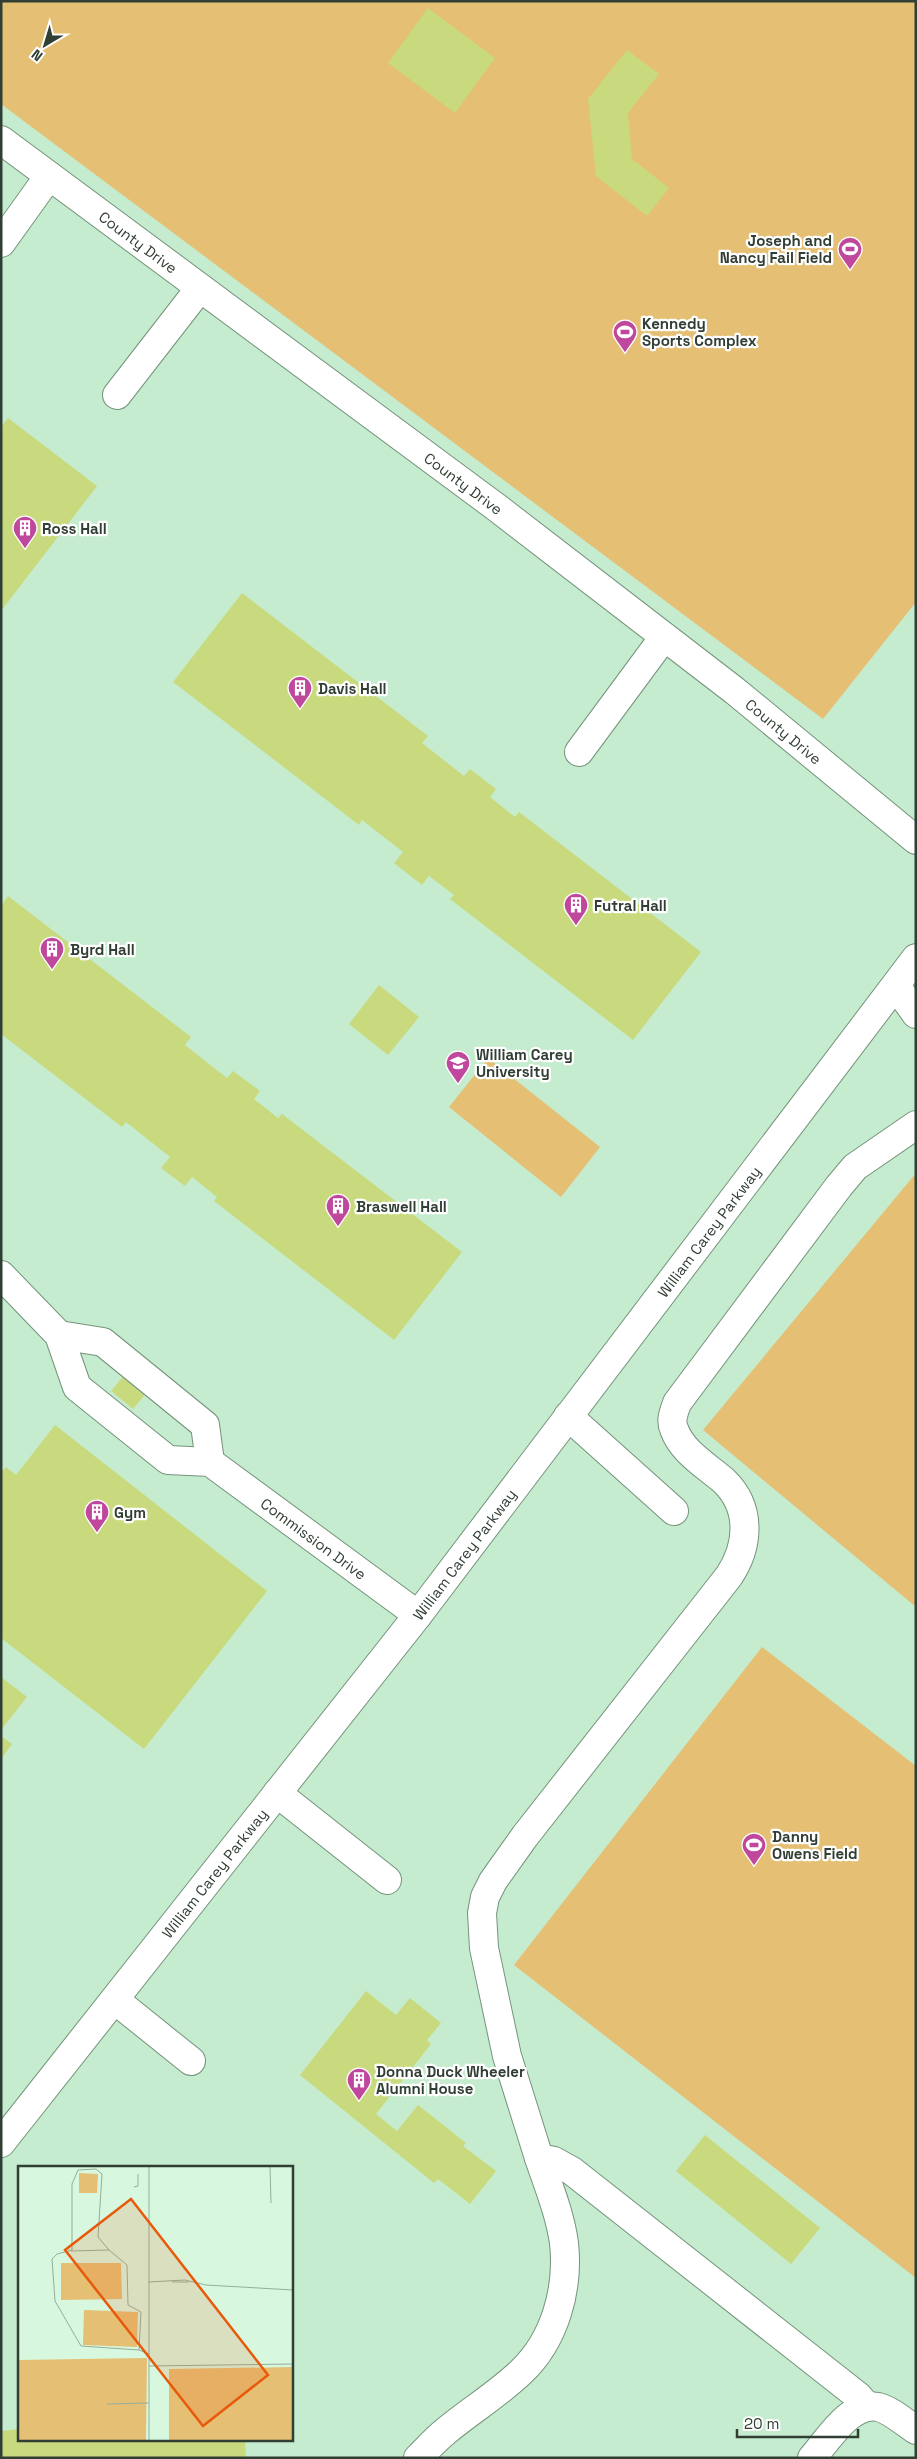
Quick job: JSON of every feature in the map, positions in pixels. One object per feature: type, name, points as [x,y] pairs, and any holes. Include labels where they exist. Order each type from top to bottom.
[{"type":"street","name":"County Drive","points":[[1,140],[496,507],[735,691],[916,840]]},
{"type":"street","points":[[1,242],[50,176]]},
{"type":"street","points":[[117,395],[200,288]]},
{"type":"street","points":[[579,752],[664,636]]},
{"type":"street","name":"William Carey Parkway","points":[[1,2143],[418,1615],[916,958]]},
{"type":"street","points":[[896,986],[916,1014]]},
{"type":"street","points":[[418,2458],[443,2433],[521,2373],[534,2359],[555,2320],[566,2264],[564,2241],[558,2214],[507,2056],[484,1948],[482,1913],[485,1897],[493,1882],[525,1836],[729,1576],[743,1550],[745,1525],[741,1511],[725,1482],[688,1450],[677,1437],[673,1427],[672,1416],[676,1403],[839,1186],[855,1168],[916,1125]]},
{"type":"street","points":[[1,1275],[59,1335],[77,1386],[168,1460],[210,1462],[205,1425],[103,1342],[59,1335]]},
{"type":"street","points":[[568,1416],[674,1511]]},
{"type":"street","name":"Commission Drive","points":[[210,1462],[418,1615]]},
{"type":"street","points":[[277,1793],[387,1880]]},
{"type":"street","points":[[115,2000],[191,2061]]},
{"type":"street","points":[[539,2158],[554,2162],[572,2171],[858,2396],[867,2406]]},
{"type":"street","points":[[812,2458],[852,2414],[867,2406],[880,2407],[916,2430]]},
{"type":"shaded area","name":"William Carey University","points":[[1,1],[916,1],[916,2458],[1,2458]]},
{"type":"shaded area","name":"Kennedy Sports Complex","points":[[1,1],[916,1],[916,602],[823,719],[1,104]]},
{"type":"shaded area","points":[[488,1058],[600,1147],[561,1197],[449,1107]]},
{"type":"shaded area","points":[[916,1173],[916,1607],[703,1430]]},
{"type":"shaded area","name":"Danny Owens Field","points":[[762,1647],[916,1766],[916,2278],[514,1965]]},
{"type":"building","points":[[428,8],[495,58],[455,113],[388,63]]},
{"type":"building","points":[[627,50],[659,74],[628,113],[632,159],[669,188],[647,216],[596,176],[588,99]]},
{"type":"building","name":"Ross Hall","points":[[8,418],[97,486],[1,611],[1,427]]},
{"type":"building","points":[[242,593],[428,736],[422,743],[464,776],[470,769],[496,789],[490,797],[515,817],[519,812],[701,952],[633,1040],[450,899],[454,895],[429,876],[422,885],[394,863],[403,852],[362,820],[359,825],[173,682]]},
{"type":"building","points":[[8,896],[191,1037],[185,1045],[227,1078],[233,1071],[260,1091],[254,1099],[278,1118],[282,1114],[462,1252],[394,1340],[214,1201],[217,1197],[192,1177],[185,1186],[161,1168],[170,1157],[126,1122],[122,1127],[1,1034],[1,906]]},
{"type":"building","points":[[379,985],[419,1017],[388,1055],[349,1024]]},
{"type":"building","points":[[126,1373],[148,1391],[133,1409],[111,1391]]},
{"type":"building","name":"Gym","points":[[55,1425],[267,1591],[144,1749],[1,1638],[1,1472],[6,1467],[16,1475]]},
{"type":"building","points":[[1,1677],[27,1697],[1,1730]]},
{"type":"building","points":[[1,1736],[12,1744],[1,1759]]},
{"type":"building","name":"Donna Duck Wheeler Alumni House","points":[[366,1991],[396,2015],[410,1998],[441,2023],[427,2040],[431,2044],[376,2114],[397,2131],[418,2105],[466,2143],[463,2146],[496,2171],[470,2204],[438,2179],[434,2183],[300,2075]]},
{"type":"building","points":[[705,2135],[820,2228],[791,2264],[676,2171]]},
{"type":"building","points":[[18,2429],[18,2442],[245,2442],[246,2458],[1,2458],[1,2431]]},
{"type":"place","name":"Joseph and Nancy Fail Field","points":[[850,270]]},
{"type":"place","name":"Kennedy Sports Complex","points":[[625,353]]},
{"type":"place","name":"Ross Hall","points":[[25,549]]},
{"type":"place","name":"Davis Hall","points":[[300,709]]},
{"type":"place","name":"Futral Hall","points":[[576,926]]},
{"type":"place","name":"Byrd Hall","points":[[52,970]]},
{"type":"place","name":"William Carey University","points":[[458,1084]]},
{"type":"place","name":"Braswell Hall","points":[[338,1227]]},
{"type":"place","name":"Gym","points":[[97,1533]]},
{"type":"place","name":"Danny Owens Field","points":[[754,1866]]},
{"type":"place","name":"Donna Duck Wheeler Alumni House","points":[[359,2101]]}]
